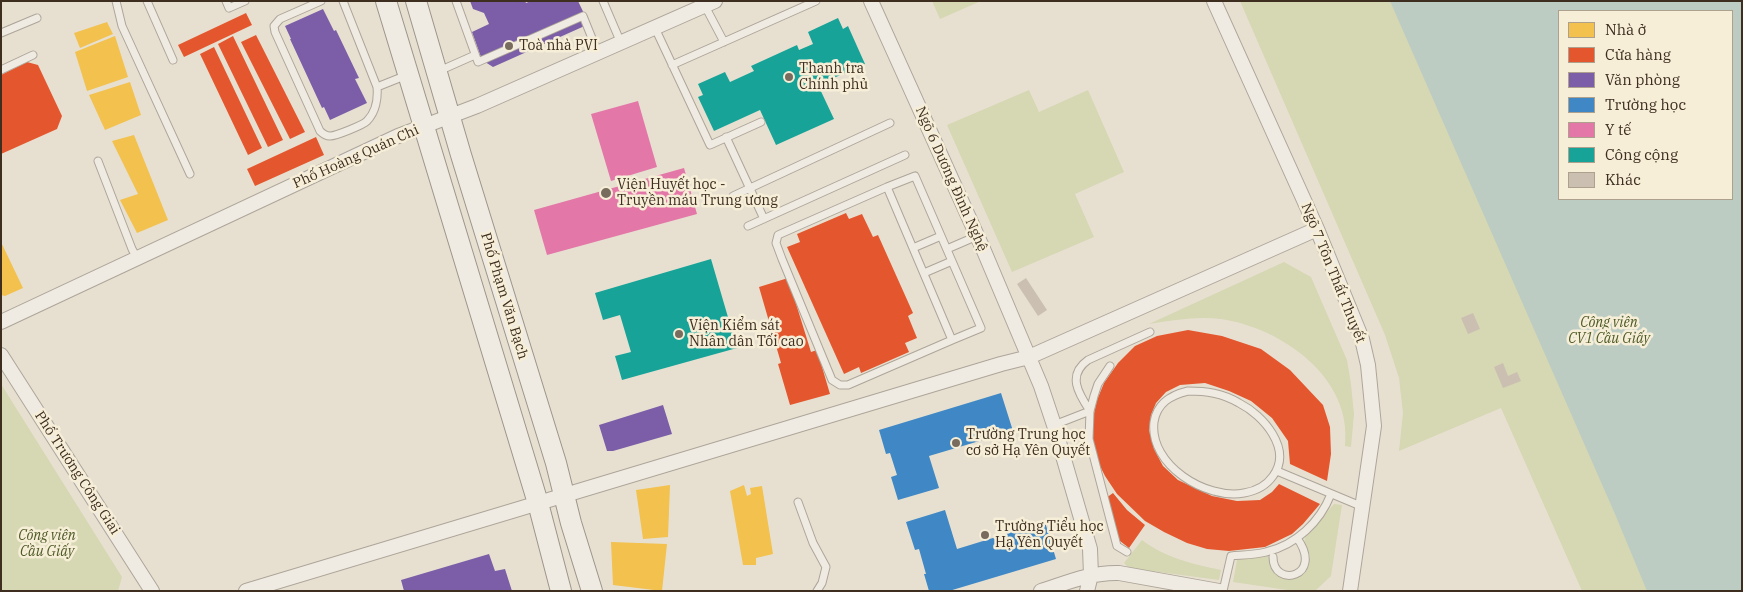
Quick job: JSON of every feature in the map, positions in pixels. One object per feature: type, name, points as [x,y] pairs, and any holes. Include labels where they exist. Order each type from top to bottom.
[{"type":"main road","name":"Phố Phạm Văn Bạch","points":[[386,1],[538,503],[561,591]]},
{"type":"main road","name":"Phố Phạm Văn Bạch","points":[[416,1],[461,155],[556,463],[592,591]]},
{"type":"street","name":"Ngõ 6 Dương Đình Nghệ","points":[[871,1],[977,236],[1029,357],[1054,425],[1090,548],[1091,575],[1087,591]]},
{"type":"street","name":"Ngõ 7 Tôn Thất Thuyết","points":[[1214,1],[1317,228],[1362,339],[1368,365],[1374,426],[1364,507],[1350,591]]},
{"type":"street","name":"Phố Hoàng Quán Chi","points":[[1,322],[398,136],[621,44],[710,3]]},
{"type":"street","points":[[246,591],[1029,357],[1317,228]]},
{"type":"street","name":"Phố Trương Công Giai","points":[[1,355],[152,591]]},
{"type":"street","points":[[1041,591],[1091,575],[1105,573],[1119,573],[1222,586]]},
{"type":"lane","points":[[116,1],[122,26],[190,174]]},
{"type":"lane","points":[[147,1],[173,60]]},
{"type":"lane","points":[[226,1],[229,8],[245,1]]},
{"type":"lane","points":[[321,1],[280,19],[274,26],[320,131],[332,136],[367,122],[378,99],[376,87],[343,1]]},
{"type":"lane","points":[[456,1],[478,62],[583,16],[598,53]]},
{"type":"lane","points":[[603,1],[621,44]]},
{"type":"lane","points":[[672,65],[816,1]]},
{"type":"lane","points":[[710,3],[724,42]]},
{"type":"lane","points":[[1,32],[37,18]]},
{"type":"lane","points":[[655,28],[710,144],[761,122]]},
{"type":"lane","points":[[1,70],[33,54]]},
{"type":"lane","points":[[436,72],[475,55]]},
{"type":"lane","points":[[376,87],[407,75]]},
{"type":"lane","points":[[732,196],[890,123]]},
{"type":"lane","points":[[726,137],[764,219]]},
{"type":"lane","points":[[748,226],[905,155]]},
{"type":"lane","points":[[98,161],[137,258]]},
{"type":"lane","points":[[915,176],[941,236],[981,328],[848,386],[840,385],[832,380],[778,251],[776,243],[778,234],[915,176]]},
{"type":"lane","points":[[887,187],[952,340]]},
{"type":"lane","points":[[913,248],[941,236]]},
{"type":"lane","points":[[946,249],[977,236]]},
{"type":"lane","points":[[924,273],[952,261]]},
{"type":"lane","points":[[1090,411],[1075,380],[1082,364],[1150,332]]},
{"type":"lane","points":[[1110,366],[1098,384],[1090,411],[1089,439],[1117,546],[1127,552]]},
{"type":"lane","points":[[1188,391],[1205,391],[1223,395],[1240,403],[1257,415],[1268,427],[1278,443],[1280,460],[1277,471],[1269,482],[1257,490],[1245,493],[1216,492],[1196,484],[1172,467],[1158,448],[1153,428],[1158,409],[1174,394],[1188,391]]},
{"type":"lane","points":[[1054,425],[1090,411]]},
{"type":"lane","points":[[1277,471],[1364,507]]},
{"type":"lane","points":[[1223,591],[1222,586],[1231,556],[1265,553],[1278,549],[1297,538],[1321,514],[1332,494]]},
{"type":"lane","points":[[798,502],[813,543],[826,566],[822,583],[817,591]]},
{"type":"lane","points":[[1273,557],[1275,567],[1282,574],[1290,576],[1300,572],[1305,565],[1306,557],[1297,538]]},
{"type":"green space","points":[[932,1],[981,1],[940,19]]},
{"type":"green space","name":"Công viên CV1 Cầu Giấy","points":[[1240,1],[1742,1],[1742,591],[1582,591],[1501,408],[1399,451],[1403,413],[1399,378],[1385,335]]},
{"type":"green space","points":[[1029,90],[1039,112],[1088,90],[1124,172],[1075,194],[1094,237],[1012,272],[947,125]]},
{"type":"green space","points":[[1284,262],[1311,277],[1347,360],[1354,414],[1351,447],[1345,446],[1344,421],[1338,399],[1325,378],[1309,360],[1289,345],[1267,333],[1244,324],[1221,319],[1194,318],[1149,324]]},
{"type":"green space","name":"Công viên Cầu Giấy","points":[[1,384],[122,577],[118,591],[1,591]]},
{"type":"green space","points":[[1334,504],[1342,505],[1331,576],[1315,591],[1294,591],[1233,582],[1237,560],[1266,556],[1269,557],[1272,571],[1280,576],[1292,578],[1305,573],[1310,560],[1305,546],[1305,537]]},
{"type":"green space","points":[[1142,540],[1170,556],[1221,570],[1219,580],[1129,568],[1124,563]]},
{"type":"shaded area","points":[[1390,1],[1742,1],[1742,591],[1647,591]]},
{"type":"building: Nhà ở","points":[[107,22],[113,34],[80,48],[74,33]]},
{"type":"building: Nhà ở","points":[[115,36],[128,77],[87,91],[75,52]]},
{"type":"building: Nhà ở","points":[[130,82],[141,115],[105,130],[89,95]]},
{"type":"building: Nhà ở","points":[[134,135],[168,220],[137,233],[120,200],[138,194],[112,141]]},
{"type":"building: Nhà ở","points":[[1,242],[23,288],[5,296],[1,295]]},
{"type":"building: Nhà ở","points":[[670,485],[668,537],[643,539],[636,490]]},
{"type":"building: Nhà ở","points":[[744,485],[747,496],[751,494],[750,488],[762,486],[773,554],[756,558],[756,565],[743,565],[730,491]]},
{"type":"building: Nhà ở","points":[[611,542],[667,544],[662,591],[613,585]]},
{"type":"building: Cửa hàng","points":[[246,13],[252,25],[184,57],[178,45]]},
{"type":"building: Cửa hàng","points":[[256,35],[305,132],[290,139],[241,42]]},
{"type":"building: Cửa hàng","points":[[233,36],[283,140],[268,147],[218,44]]},
{"type":"building: Cửa hàng","points":[[214,47],[262,148],[248,155],[200,54]]},
{"type":"building: Cửa hàng","points":[[27,62],[38,65],[62,116],[57,129],[1,154],[1,75]]},
{"type":"building: Cửa hàng","points":[[316,137],[324,155],[255,186],[247,169]]},
{"type":"building: Cửa hàng","points":[[846,213],[849,219],[862,214],[873,237],[878,235],[913,313],[908,316],[917,338],[905,343],[909,352],[861,373],[859,367],[844,374],[787,247],[800,242],[797,234]]},
{"type":"building: Cửa hàng","points":[[788,278],[811,352],[817,350],[830,394],[790,405],[778,364],[781,363],[759,287]]},
{"type":"building: Cửa hàng","points":[[1188,330],[1222,336],[1261,349],[1290,370],[1323,405],[1330,427],[1331,454],[1327,481],[1290,464],[1288,441],[1272,418],[1251,401],[1229,391],[1205,383],[1180,385],[1166,392],[1156,403],[1151,415],[1149,430],[1154,449],[1163,466],[1178,480],[1212,496],[1237,501],[1260,500],[1272,492],[1279,484],[1320,504],[1292,534],[1265,547],[1229,551],[1207,549],[1187,543],[1164,532],[1145,521],[1117,494],[1095,456],[1092,439],[1093,418],[1097,400],[1104,383],[1118,363],[1135,346],[1157,336]]},
{"type":"building: Cửa hàng","points":[[1113,493],[1127,510],[1145,525],[1129,548],[1120,541],[1106,498]]},
{"type":"building: Văn phòng","name":"Toà nhà PVI","points":[[470,1],[525,1],[526,3],[531,1],[578,1],[589,24],[493,67],[482,60],[472,32],[489,24],[484,13],[473,9]]},
{"type":"building: Văn phòng","points":[[323,9],[334,31],[336,30],[359,78],[355,79],[367,103],[330,120],[324,107],[322,108],[285,26]]},
{"type":"building: Văn phòng","points":[[663,405],[672,434],[613,451],[607,451],[599,425]]},
{"type":"building: Văn phòng","points":[[489,554],[495,571],[505,569],[512,591],[404,591],[401,580]]},
{"type":"building: Trường học","points":[[1001,393],[1013,431],[929,456],[939,488],[898,500],[891,477],[897,475],[890,453],[886,454],[879,430]]},
{"type":"building: Trường học","points":[[945,510],[957,549],[1045,522],[1056,559],[949,591],[929,591],[919,549],[915,550],[906,522]]},
{"type":"building: Y tế","points":[[638,101],[657,167],[611,181],[591,114]]},
{"type":"building: Y tế","points":[[684,168],[697,214],[547,255],[534,210]]},
{"type":"building: Công cộng","name":"Thanh tra Chính phủ","points":[[838,18],[843,29],[848,26],[865,64],[818,85],[834,119],[776,145],[760,110],[714,131],[698,97],[703,95],[698,84],[725,72],[730,82],[754,71],[751,66],[797,45],[799,50],[813,44],[808,32]]},
{"type":"building: Công cộng","name":"Viện Kiểm sát Nhân dân Tối cao","points":[[711,259],[737,348],[622,380],[615,356],[631,352],[620,315],[603,320],[595,293]]},
{"type":"building: Khác","points":[[1026,278],[1047,310],[1038,316],[1017,284]]},
{"type":"building: Khác","points":[[1473,313],[1480,329],[1468,334],[1461,318]]},
{"type":"building: Khác","points":[[1503,363],[1508,376],[1517,372],[1521,381],[1503,388],[1494,367]]},
{"type":"place","name":"Toà nhà PVI","points":[[509,46]]},
{"type":"place","name":"Thanh tra Chính phủ","points":[[789,77]]},
{"type":"place","name":"Viện Huyết học - Truyền máu Trung ương","points":[[606,193]]},
{"type":"place","name":"Viện Kiểm sát Nhân dân Tối cao","points":[[679,334]]},
{"type":"place","name":"Trường Trung học cơ sở Hạ Yên Quyết","points":[[956,443]]},
{"type":"place","name":"Trường Tiểu học Hạ Yên Quyết","points":[[985,535]]}]
